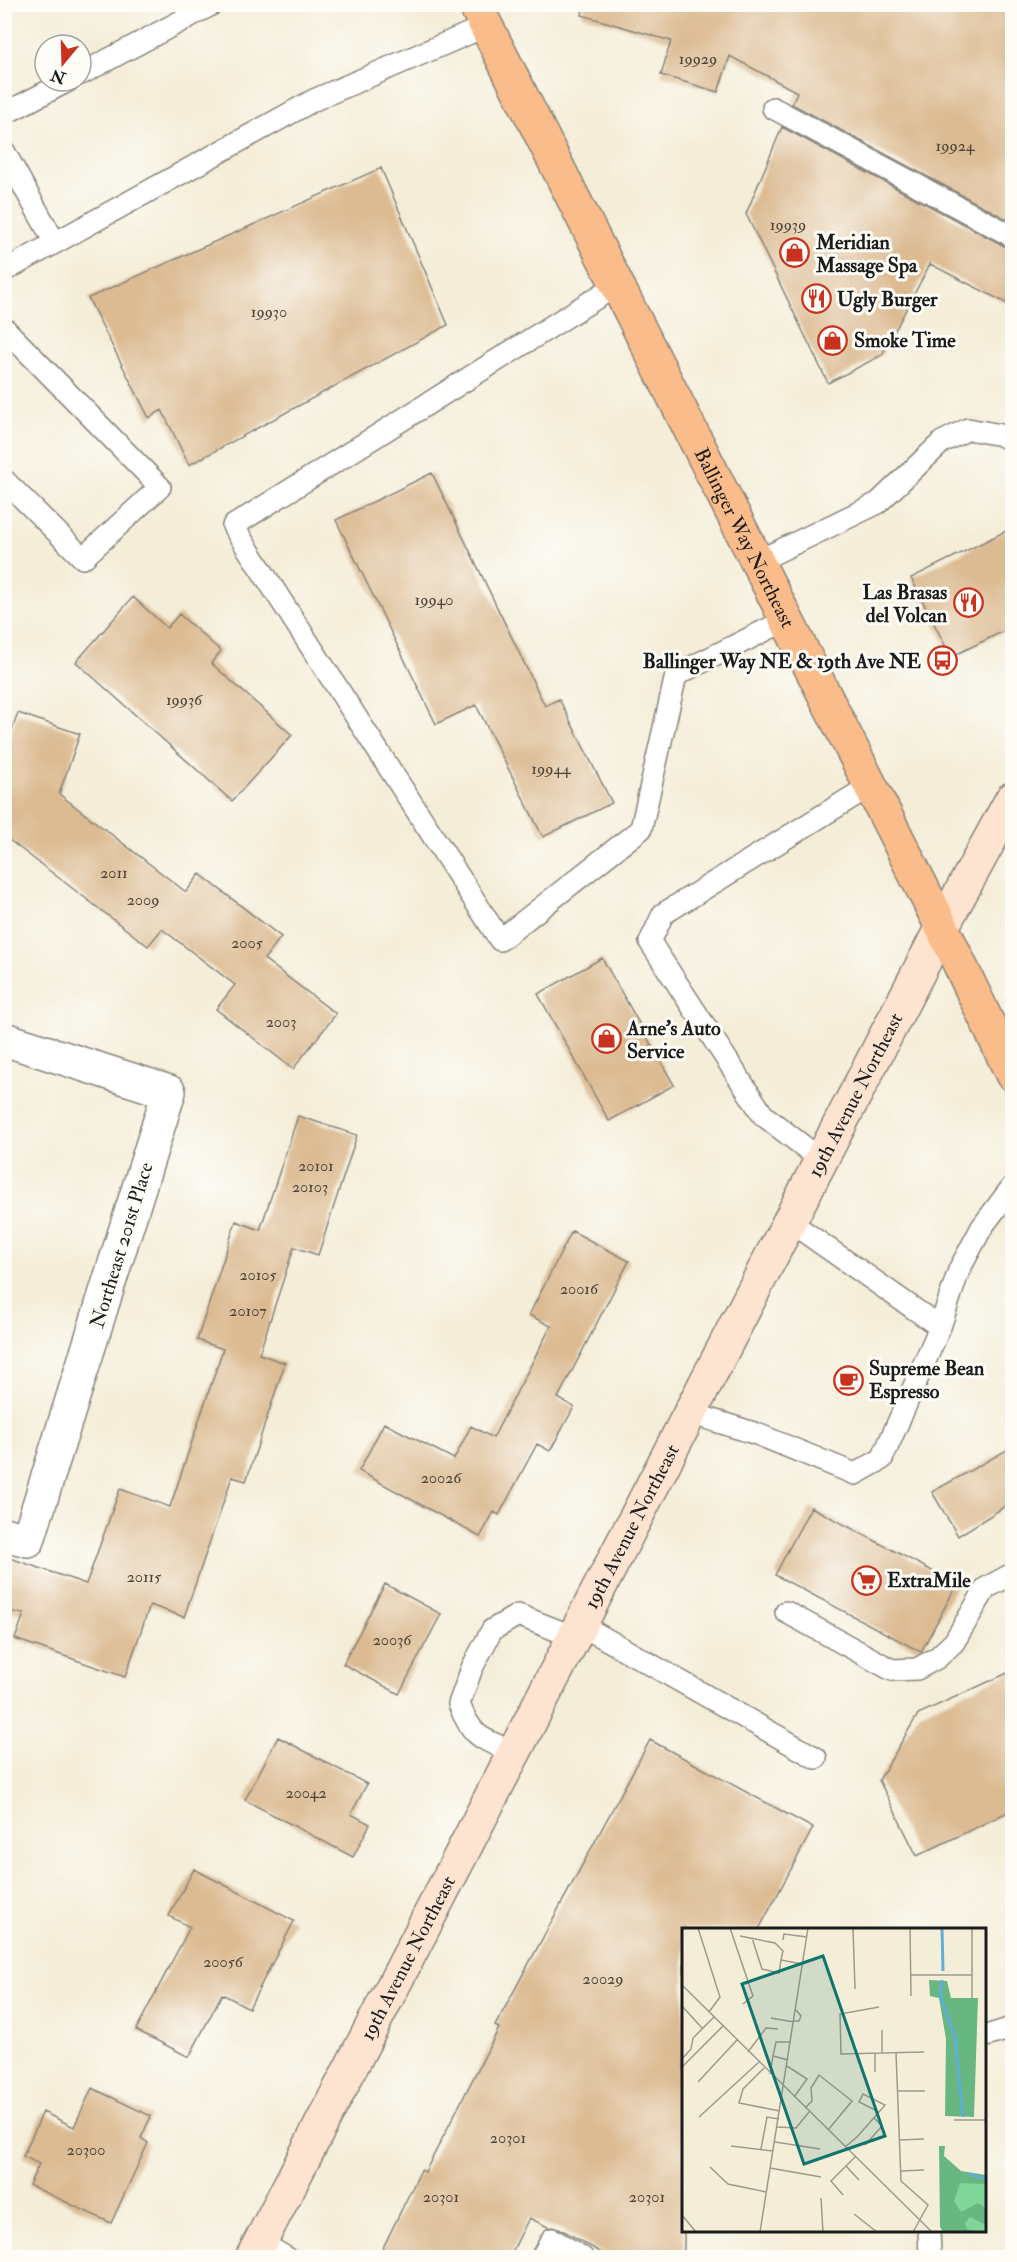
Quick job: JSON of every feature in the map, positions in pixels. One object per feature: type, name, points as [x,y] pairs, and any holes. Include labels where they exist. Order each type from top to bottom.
[{"type":"main road","name":"Ballinger Way Northeast","points":[[480,15],[942,927],[1012,1074]]},
{"type":"street","name":"19th Avenue Northeast","points":[[267,2252],[514,1752],[942,927],[1012,799]]},
{"type":"street","name":"Northeast 201st Place","points":[[4,1039],[169,1092],[28,1540],[4,1534]]},
{"type":"lane","points":[[93,68],[213,4]]},
{"type":"lane","points":[[4,271],[314,100],[480,15]]},
{"type":"lane","points":[[4,114],[45,93]]},
{"type":"lane","points":[[773,108],[1012,236]]},
{"type":"lane","points":[[4,151],[55,243]]},
{"type":"lane","points":[[617,285],[233,526],[500,940],[641,829],[676,675],[786,620]]},
{"type":"lane","points":[[4,328],[160,487],[83,558],[4,480]]},
{"type":"lane","points":[[756,562],[878,503],[942,442],[968,429],[1001,435],[1012,441]]},
{"type":"lane","points":[[821,1160],[763,1115],[650,942],[663,914],[870,786]]},
{"type":"lane","points":[[690,1413],[757,1434],[855,1474],[882,1460],[940,1327],[964,1262],[982,1227],[1012,1187]]},
{"type":"lane","points":[[789,1221],[940,1327]]},
{"type":"lane","points":[[786,1612],[892,1670],[917,1669],[937,1658],[954,1642],[986,1588],[1012,1574]]},
{"type":"lane","points":[[514,1752],[481,1739],[466,1724],[459,1704],[472,1668],[492,1630],[518,1615],[577,1631],[816,1758]]},
{"type":"lane","points":[[987,2036],[1012,2028]]},
{"type":"lane","points":[[929,2232],[930,2258]]},
{"type":"lane","points":[[542,2258],[552,2239],[583,2258]]},
{"type":"building","points":[[584,4],[1012,4],[1012,222],[792,104],[797,92],[730,56],[718,92],[661,75],[671,41],[582,15]]},
{"type":"building","points":[[782,127],[1012,249],[1012,306],[930,264],[882,355],[828,383],[746,214]]},
{"type":"building","points":[[381,168],[448,325],[189,465],[162,410],[149,418],[88,298]]},
{"type":"building","points":[[432,473],[545,706],[559,699],[612,803],[543,837],[476,705],[436,724],[336,520]]},
{"type":"building","name":"Las Brasas del Volcan","points":[[1012,528],[1012,627],[951,657],[911,578]]},
{"type":"building","points":[[133,597],[167,628],[179,614],[221,651],[211,663],[292,735],[232,801],[76,662]]},
{"type":"building","points":[[18,713],[80,734],[59,794],[186,892],[200,874],[281,937],[264,959],[336,1014],[293,1069],[216,1009],[235,985],[162,929],[148,946],[4,836],[4,752]]},
{"type":"building","name":"Arne’s Auto Service","points":[[602,958],[674,1085],[609,1121],[538,994]]},
{"type":"building","points":[[298,1116],[357,1135],[318,1255],[294,1247],[259,1354],[285,1363],[246,1481],[232,1477],[184,1617],[150,1605],[125,1677],[15,1639],[24,1614],[4,1610],[4,1556],[86,1584],[120,1489],[170,1507],[223,1349],[197,1340],[236,1221],[260,1230]]},
{"type":"building","points":[[572,1231],[629,1261],[558,1398],[574,1407],[550,1451],[537,1444],[499,1515],[494,1512],[480,1537],[359,1471],[384,1423],[454,1459],[471,1426],[493,1438],[551,1326],[529,1315]]},
{"type":"building","points":[[1012,1447],[1012,1502],[958,1536],[932,1492]]},
{"type":"building","name":"ExtraMile","points":[[811,1507],[957,1584],[921,1652],[775,1575]]},
{"type":"building","points":[[385,1584],[441,1614],[399,1694],[343,1664]]},
{"type":"building","points":[[1012,1671],[1012,1810],[917,1856],[879,1780],[918,1714]]},
{"type":"building","points":[[278,1737],[367,1784],[351,1814],[370,1824],[353,1857],[245,1800]]},
{"type":"building","points":[[650,1740],[813,1828],[760,1928],[682,1928],[682,2232],[684,2232],[684,2258],[610,2258],[559,2228],[548,2227],[529,2218],[509,2258],[378,2258],[421,2170],[425,2172],[499,2028],[495,2026]]},
{"type":"building","points":[[194,1869],[294,1921],[249,2008],[222,1994],[189,2057],[136,2030],[190,1927],[169,1916]]},
{"type":"building","points":[[92,2088],[151,2116],[141,2138],[148,2143],[111,2223],[29,2185],[39,2164],[23,2156],[43,2112],[74,2127]]},
{"type":"place","name":"Meridian Massage Spa","points":[[795,253]]},
{"type":"place","name":"Ugly Burger","points":[[816,299]]},
{"type":"place","name":"Smoke Time","points":[[833,340]]},
{"type":"place","name":"Las Brasas del Volcan","points":[[968,603]]},
{"type":"place","name":"Ballinger Way NE & 19th Ave NE","points":[[942,661]]},
{"type":"place","name":"Arne’s Auto Service","points":[[606,1039]]},
{"type":"place","name":"Supreme Bean Espresso","points":[[848,1380]]},
{"type":"place","name":"ExtraMile","points":[[866,1580]]}]
